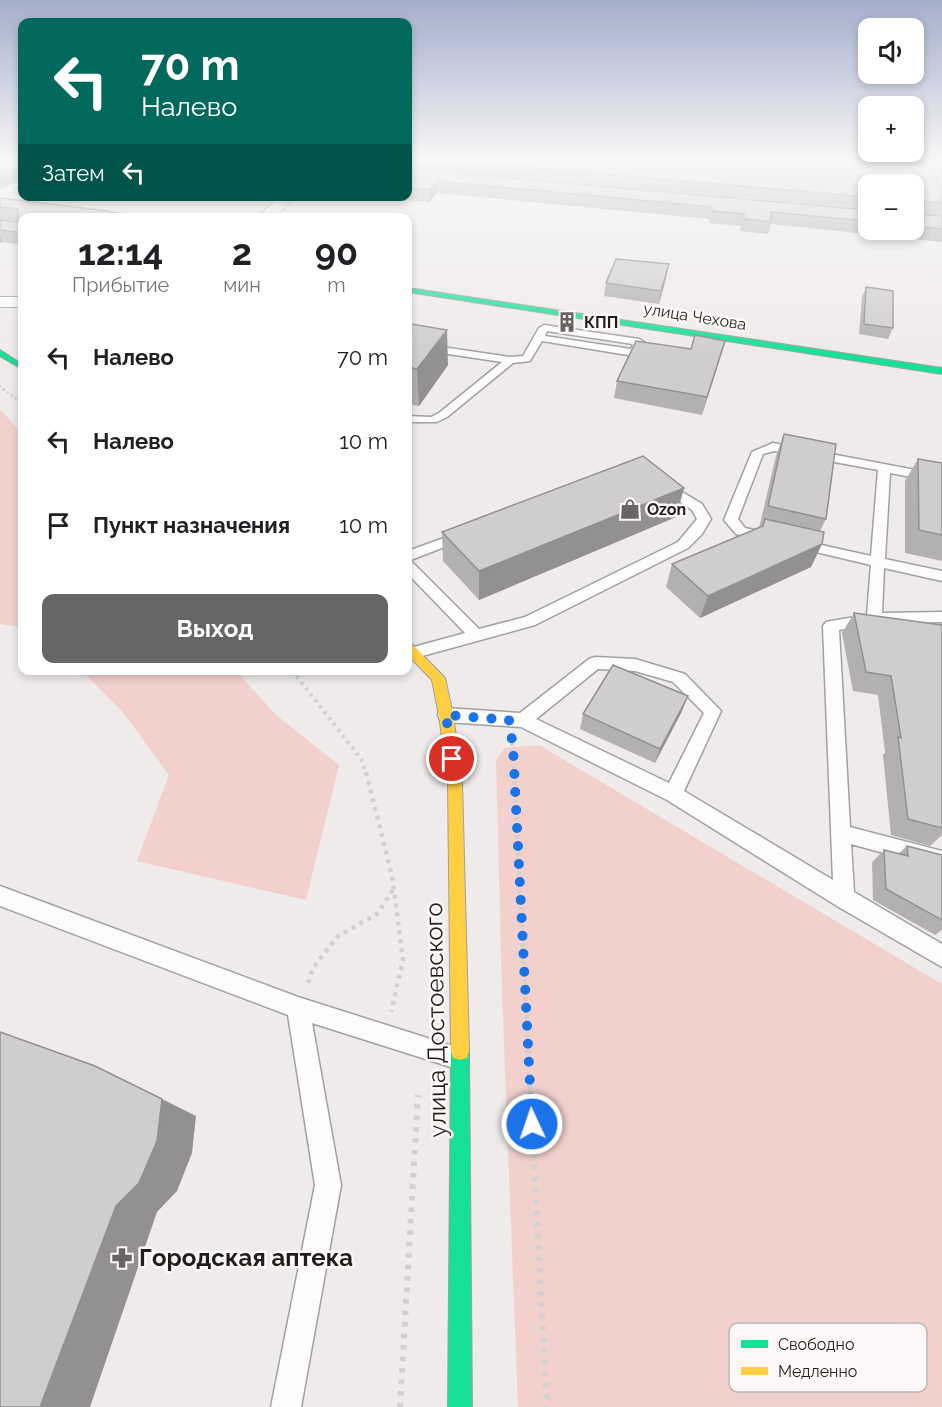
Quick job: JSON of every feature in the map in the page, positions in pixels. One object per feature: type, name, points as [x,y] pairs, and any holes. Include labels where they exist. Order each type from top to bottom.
[{"type":"street","name":"улица Чехова","points":[[412,291],[942,371]]},
{"type":"street","points":[[0,302],[18,302]]},
{"type":"street","points":[[0,352],[18,364]]},
{"type":"street","name":"улица Достоевского","points":[[412,650],[438,678],[446,715],[455,781],[460,1058],[460,1407]]},
{"type":"lane","points":[[412,346],[510,360],[526,359],[551,317],[558,312]]},
{"type":"lane","points":[[542,333],[639,342],[634,353],[542,333]]},
{"type":"lane","points":[[412,419],[434,420],[443,415],[510,360]]},
{"type":"lane","points":[[942,479],[774,447],[758,452],[731,520],[741,531],[942,576]]},
{"type":"lane","points":[[874,619],[884,468]]},
{"type":"lane","points":[[412,649],[530,621],[683,545],[697,531],[704,519],[697,507],[650,475]]},
{"type":"lane","points":[[412,555],[475,531]]},
{"type":"lane","points":[[412,570],[476,635]]},
{"type":"lane","points":[[844,899],[831,626],[874,619],[942,617]]},
{"type":"lane","points":[[516,720],[595,663],[634,665],[679,678],[713,711],[674,794]]},
{"type":"lane","points":[[446,715],[516,720],[674,794],[844,899],[942,956]]},
{"type":"lane","points":[[841,833],[942,860]]},
{"type":"lane","points":[[0,896],[298,1008],[460,1058]]},
{"type":"lane","points":[[286,1407],[328,1185],[298,1008]]},
{"type":"path","points":[[0,386],[18,400]]},
{"type":"path","points":[[296,675],[361,759],[372,790],[394,890],[403,960],[385,1035]]},
{"type":"path","points":[[516,720],[513,747],[547,1407]]},
{"type":"path","points":[[298,1008],[314,968],[337,937],[376,914],[394,890]]},
{"type":"path","points":[[400,1407],[418,1084]]},
{"type":"shaded area","points":[[2,411],[18,429],[18,626],[0,624],[0,412]]},
{"type":"shaded area","points":[[86,675],[240,675],[276,715],[339,765],[306,900],[137,861],[169,775],[122,711]]},
{"type":"shaded area","points":[[539,745],[942,984],[942,1407],[518,1407],[502,992],[496,760],[504,748]]},
{"type":"building","points":[[0,224],[18,224],[18,232],[0,230]]},
{"type":"building","points":[[924,224],[942,224],[942,229],[924,227]]},
{"type":"building","points":[[616,259],[669,264],[661,291],[606,283]]},
{"type":"building","points":[[866,287],[893,291],[893,328],[864,324]]},
{"type":"building","points":[[412,324],[447,330],[417,369],[412,368]]},
{"type":"building","points":[[695,335],[725,341],[707,397],[617,381],[636,341],[691,349]]},
{"type":"building","points":[[784,434],[836,444],[826,519],[768,506]]},
{"type":"building","points":[[643,456],[684,488],[479,571],[442,532]]},
{"type":"building","points":[[918,459],[942,463],[942,535],[919,530]]},
{"type":"building","points":[[765,519],[824,532],[822,544],[708,596],[672,564],[763,526]]},
{"type":"building","points":[[854,613],[942,625],[942,828],[908,819],[898,737],[901,738],[891,676],[866,672]]},
{"type":"building","points":[[613,665],[688,696],[660,749],[583,714]]},
{"type":"building","points":[[907,846],[942,855],[942,920],[886,889],[884,850],[908,856]]},
{"type":"building","points":[[0,1032],[95,1066],[162,1099],[157,1141],[139,1183],[116,1206],[40,1407],[0,1407]]},
{"type":"traffic: fast","points":[[412,291],[942,371]]},
{"type":"traffic: fast","points":[[0,352],[18,364]]},
{"type":"traffic: fast","points":[[460,1051],[460,1407]]},
{"type":"traffic: slow","points":[[412,651],[438,678],[446,715],[455,781],[460,1051]]},
{"type":"place","name":"КПП","points":[[567,322]]},
{"type":"place","name":"Ozon","points":[[630,509]]},
{"type":"place","name":"Городская аптека","points":[[122,1258]]},
{"type":"route","points":[[452,759],[446,715],[509,720],[513,747],[532,1124]]}]
